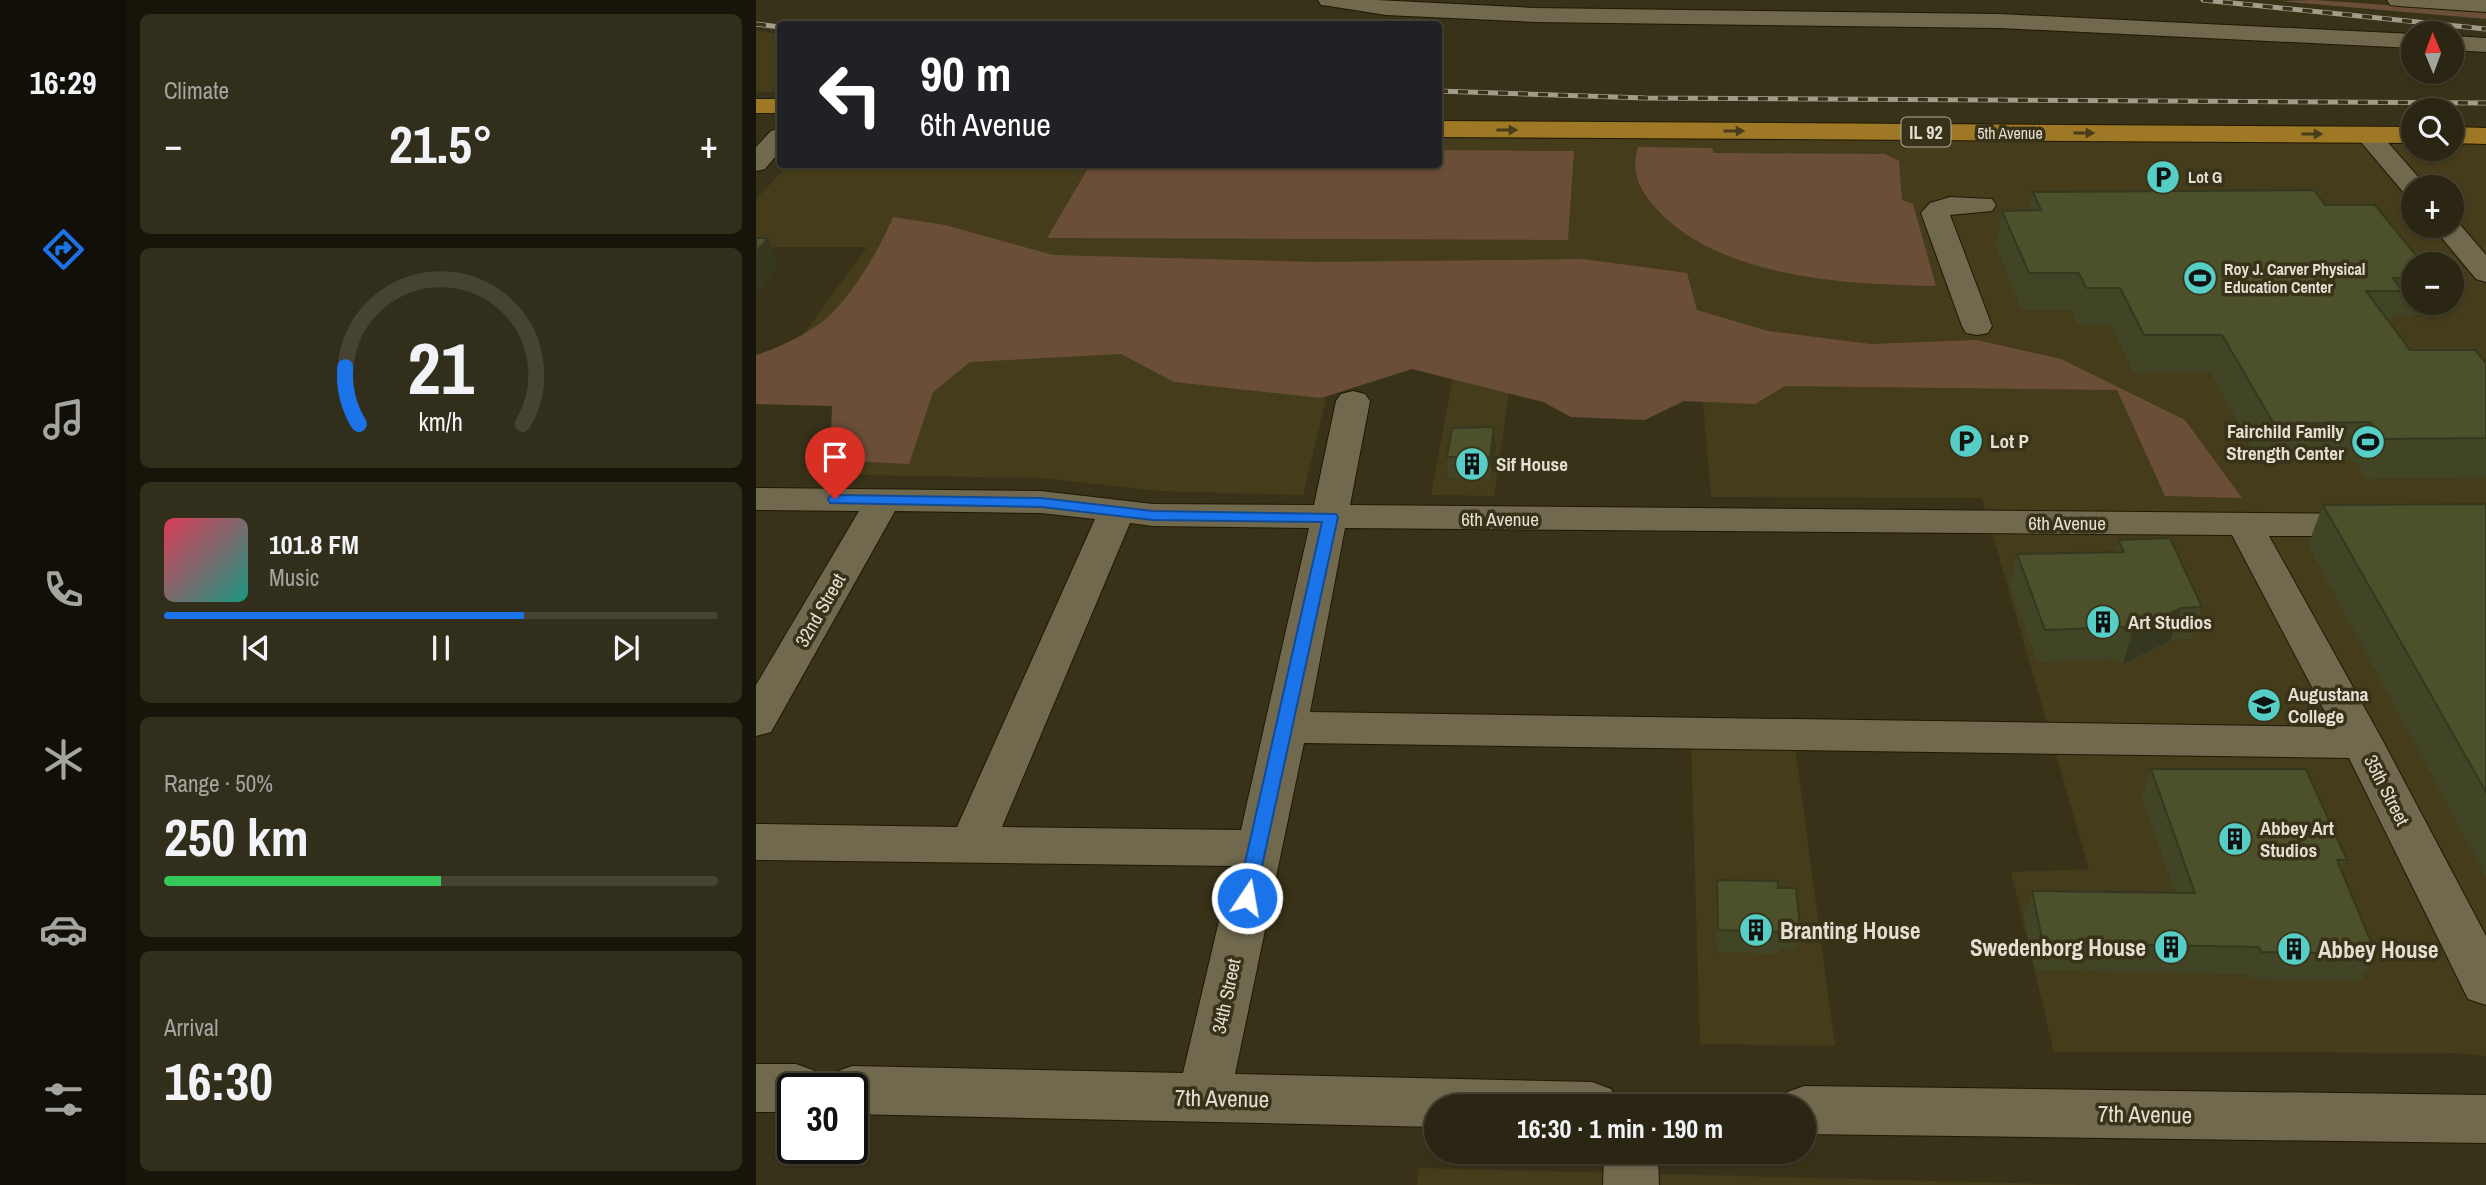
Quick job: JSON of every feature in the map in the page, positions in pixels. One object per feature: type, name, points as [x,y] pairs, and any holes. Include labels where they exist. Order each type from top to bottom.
[{"type":"main road","points":[[756,106],[777,106]]},
{"type":"main road","name":"5th Avenue","points":[[1442,110],[2401,115]]},
{"type":"main road","points":[[2464,115],[2486,116]]},
{"type":"main road","points":[[756,125],[777,125]]},
{"type":"main road","name":"5th Avenue","points":[[1442,129],[2401,135]]},
{"type":"main road","points":[[2464,135],[2486,135]]},
{"type":"street","points":[[1329,0],[1386,8],[1534,15],[1998,21],[2401,40]]},
{"type":"street","points":[[2398,0],[2486,5]]},
{"type":"street","points":[[2464,44],[2486,46]]},
{"type":"street","points":[[2368,135],[2403,175]]},
{"type":"street","points":[[756,163],[777,139]]},
{"type":"street","points":[[1977,326],[1935,214],[1940,208],[1950,205],[1982,205]]},
{"type":"street","points":[[2456,238],[2486,273]]},
{"type":"street","name":"34th Street","points":[[1204,1098],[1331,517],[1353,401]]},
{"type":"street","name":"6th Avenue","points":[[756,499],[1041,502],[1153,515],[2403,525]]},
{"type":"street","name":"32nd Street","points":[[756,720],[884,500]]},
{"type":"street","points":[[972,844],[1116,511]]},
{"type":"street","name":"35th Street","points":[[2245,524],[2363,743],[2486,984]]},
{"type":"street","points":[[1286,727],[2363,743]]},
{"type":"street","points":[[756,842],[1258,848]]},
{"type":"street","points":[[756,1088],[777,1088]]},
{"type":"street","name":"7th Avenue","points":[[868,1090],[1424,1103]]},
{"type":"street","name":"7th Avenue","points":[[1816,1110],[2486,1119]]},
{"type":"street","points":[[1631,1164],[1631,1185]]},
{"type":"shaded area","points":[[2316,0],[2486,12],[2486,19],[2278,1]]},
{"type":"shaded area","points":[[756,31],[777,34],[777,92],[756,92]]},
{"type":"shaded area","name":"Augustana College","points":[[1442,138],[2401,143],[2401,161],[2464,161],[2464,144],[2486,144],[2486,1056],[2457,1053],[2054,1052],[2011,872],[2089,869],[1982,498],[1711,497],[1698,342],[1517,339],[1494,496],[1431,495],[1460,338],[1341,337],[1303,495],[1159,491],[1039,478],[805,474],[867,374],[775,374],[867,247],[756,247],[756,199],[785,168],[1442,168]]},
{"type":"shaded area","points":[[1638,147],[1712,148],[1714,153],[1885,154],[1899,161],[1902,200],[1913,204],[1936,286],[1863,283],[1785,273],[1747,263],[1712,249],[1681,230],[1648,199],[1637,178],[1635,163]]},
{"type":"shaded area","points":[[1442,150],[1574,151],[1568,240],[1047,238],[1088,168],[1442,168]]},
{"type":"shaded area","points":[[893,217],[945,225],[1053,255],[1316,262],[1583,259],[1687,273],[1697,310],[1768,331],[1871,344],[1977,340],[2061,359],[2185,420],[2242,498],[2165,496],[2117,390],[1785,386],[1755,404],[1684,401],[1645,420],[1571,417],[1543,402],[1412,369],[1321,398],[1174,382],[1121,354],[970,362],[933,392],[909,464],[830,460],[832,406],[756,404],[756,355],[796,338],[832,313],[867,268]]},
{"type":"shaded area","points":[[1691,743],[1795,746],[1835,1046],[1700,1044]]},
{"type":"shaded area","points":[[1419,1168],[2093,1185],[1417,1185]]},
{"type":"building","points":[[2314,190],[2325,205],[2375,205],[2413,252],[2401,252],[2401,278],[2393,278],[2401,291],[2366,291],[2410,350],[2475,350],[2486,363],[2486,438],[2382,439],[2370,422],[2274,424],[2222,335],[2144,335],[2120,288],[2086,288],[2079,273],[2029,273],[2002,211],[2041,210],[2033,192]]},
{"type":"building","points":[[756,238],[768,238],[756,252]]},
{"type":"building","points":[[1494,427],[1490,457],[1447,457],[1452,428]]},
{"type":"building","points":[[2486,504],[2486,792],[2323,505]]},
{"type":"building","points":[[2170,538],[2202,607],[2181,608],[2132,632],[2124,627],[2045,630],[2017,554],[2124,552],[2118,540]]},
{"type":"building","points":[[2151,769],[2306,769],[2347,860],[2337,860],[2376,954],[2261,952],[2259,947],[2043,943],[2032,891],[2195,893]]},
{"type":"building","points":[[1717,880],[1778,881],[1778,888],[1796,888],[1800,927],[1781,927],[1782,932],[1718,930]]},
{"type":"railway","points":[[2203,0],[2486,29]]},
{"type":"railway","points":[[756,24],[777,27]]},
{"type":"railway","points":[[1442,91],[1645,98],[2486,103]]},
{"type":"place","name":"Lot G","points":[[2163,177]]},
{"type":"place","name":"Roy J. Carver Physical Education Center","points":[[2200,278]]},
{"type":"place","name":"Lot P","points":[[1966,441]]},
{"type":"place","name":"Fairchild Family Strength Center","points":[[2368,442]]},
{"type":"place","name":"Sif House","points":[[1472,464]]},
{"type":"place","name":"Art Studios","points":[[2103,622]]},
{"type":"place","name":"Augustana College","points":[[2264,705]]},
{"type":"place","name":"Abbey Art Studios","points":[[2235,839]]},
{"type":"place","name":"Branting House","points":[[1756,930]]},
{"type":"place","name":"Swedenborg House","points":[[2171,947]]},
{"type":"place","name":"Abbey House","points":[[2294,949]]},
{"type":"route","points":[[835,499],[1041,502],[1153,515],[1331,517],[1247,898]]}]
